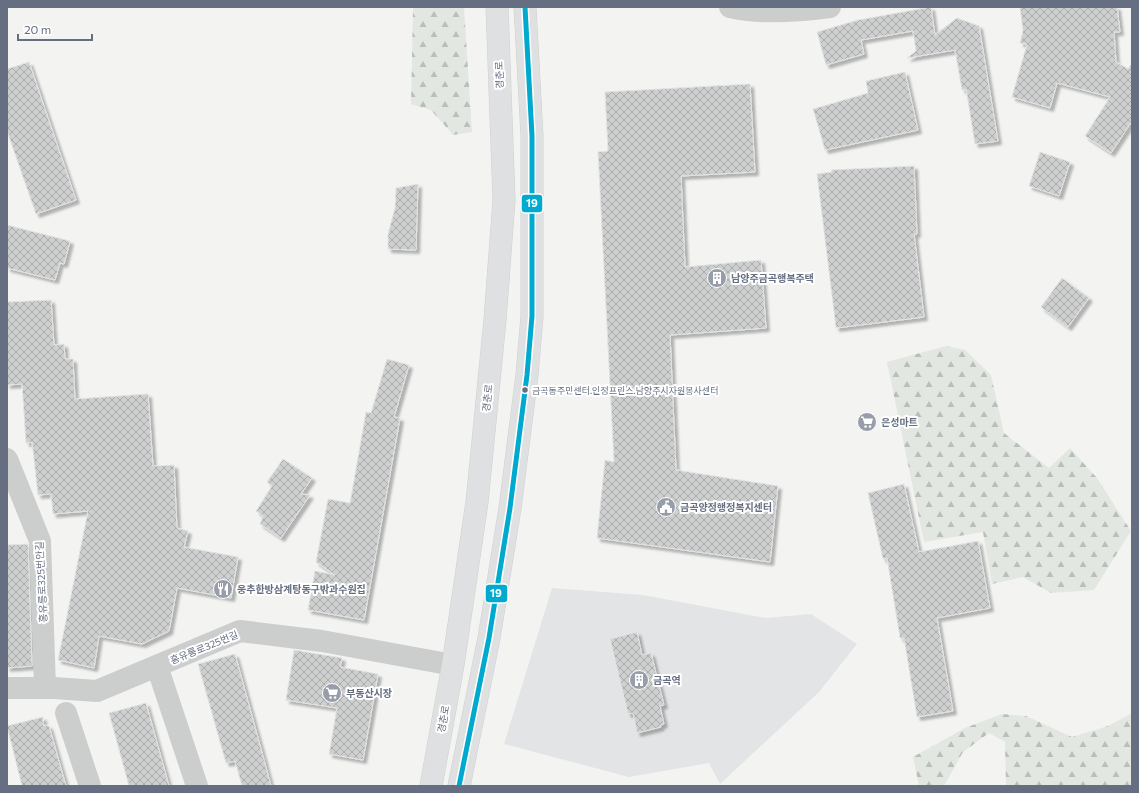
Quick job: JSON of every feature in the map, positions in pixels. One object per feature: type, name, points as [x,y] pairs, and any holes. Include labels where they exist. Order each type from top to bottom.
[{"type":"street","name":"경춘로","points":[[431,786],[453,664],[477,502],[495,320],[504,200],[496,7]]},
{"type":"street","points":[[459,786],[489,638],[510,508],[527,375],[532,316],[532,136],[526,7]]},
{"type":"street","points":[[730,7],[760,10],[812,9],[830,7]]},
{"type":"street","name":"홍유릉로325번안길","points":[[7,459],[40,541],[45,688]]},
{"type":"street","name":"홍유릉로325번길","points":[[7,688],[45,688],[97,691],[240,631],[322,641],[453,664]]},
{"type":"street","points":[[157,666],[197,786]]},
{"type":"street","points":[[66,713],[90,786]]},
{"type":"shaded area","points":[[552,588],[643,595],[766,618],[811,614],[857,644],[819,692],[720,784],[709,763],[629,777],[504,744]]},
{"type":"green space","points":[[413,7],[464,7],[472,132],[453,135],[431,110],[411,104]]},
{"type":"green space","points":[[946,346],[965,350],[991,375],[1004,433],[1049,468],[1070,448],[1097,478],[1131,531],[1094,590],[1051,593],[1023,577],[992,584],[983,532],[924,542],[887,362]]},
{"type":"green space","points":[[1132,713],[1132,786],[1006,785],[1005,742],[989,733],[963,752],[944,786],[919,786],[913,757],[965,728],[1002,714],[1026,716],[1072,737],[1108,726]]},
{"type":"building","points":[[931,7],[935,35],[957,18],[979,26],[998,141],[975,144],[966,89],[962,90],[955,50],[907,58],[916,51],[913,31],[861,40],[864,54],[826,65],[817,32],[858,20]]},
{"type":"building","points":[[1020,7],[1117,7],[1120,32],[1114,32],[1116,62],[1128,69],[1132,63],[1132,121],[1111,153],[1085,136],[1110,97],[1057,83],[1050,108],[1012,97],[1027,44],[1020,43],[1023,31]]},
{"type":"building","points":[[29,62],[76,200],[36,214],[7,131],[7,69]]},
{"type":"building","points":[[905,72],[918,130],[825,150],[813,109],[868,93],[866,81]]},
{"type":"building","name":"남양주금곡행복주택","points":[[750,84],[755,172],[681,176],[685,267],[761,260],[766,328],[670,335],[676,470],[778,486],[770,562],[597,538],[605,460],[614,462],[598,152],[608,151],[605,92]]},
{"type":"building","points":[[1040,152],[1070,162],[1059,196],[1029,186]]},
{"type":"building","points":[[914,166],[917,234],[914,234],[924,317],[836,328],[817,174],[832,172],[831,170]]},
{"type":"building","points":[[418,184],[416,250],[388,249],[388,234],[395,208],[396,188]]},
{"type":"building","points":[[7,225],[70,241],[64,264],[60,263],[55,280],[7,268]]},
{"type":"building","points":[[1062,278],[1089,298],[1068,327],[1041,307]]},
{"type":"building","points":[[51,300],[54,345],[64,344],[65,359],[73,359],[75,399],[148,394],[153,466],[174,465],[177,528],[188,531],[184,547],[238,557],[231,598],[177,588],[169,631],[142,644],[99,636],[94,668],[58,660],[88,511],[53,514],[51,494],[38,495],[32,442],[26,443],[22,384],[7,385],[7,302]]},
{"type":"building","points":[[387,359],[409,365],[394,417],[400,418],[364,620],[308,610],[315,571],[335,575],[316,562],[328,499],[350,503],[366,412],[371,413]]},
{"type":"building","points":[[283,459],[312,478],[301,494],[310,495],[281,538],[260,524],[263,516],[256,511],[272,486],[267,482]]},
{"type":"building","points":[[904,484],[919,552],[978,541],[990,608],[937,618],[953,711],[917,717],[904,638],[900,638],[887,558],[883,559],[868,493]]},
{"type":"building","points":[[28,544],[32,666],[7,668],[7,545]]},
{"type":"building","name":"금곡역","points":[[637,632],[642,655],[651,653],[664,705],[660,706],[664,724],[660,725],[661,727],[637,733],[633,713],[628,714],[610,639]]},
{"type":"building","points":[[294,650],[342,658],[340,667],[378,674],[363,760],[329,754],[337,708],[286,700]]},
{"type":"building","points":[[235,654],[271,786],[242,786],[235,761],[226,763],[198,664]]},
{"type":"building","points":[[146,703],[169,786],[129,786],[109,713]]},
{"type":"building","points":[[43,717],[43,725],[49,726],[66,786],[22,786],[7,726]]},
{"type":"transit line","name":"19","points":[[459,786],[489,638],[510,508],[527,375],[532,316],[532,136],[525,7]]},
{"type":"place","name":"남양주금곡행복주택","points":[[717,278]]},
{"type":"place","name":"금곡동주민센터.인정프린스.남양주시자원봉사센터","points":[[525,390]]},
{"type":"place","name":"은성마트","points":[[867,422]]},
{"type":"place","name":"금곡양정행정복지센터","points":[[666,507]]},
{"type":"place","name":"웅추한방삼계탕동구밖과수원집","points":[[223,589]]},
{"type":"place","name":"금곡역","points":[[639,680]]},
{"type":"place","name":"부동산시장","points":[[332,693]]}]
